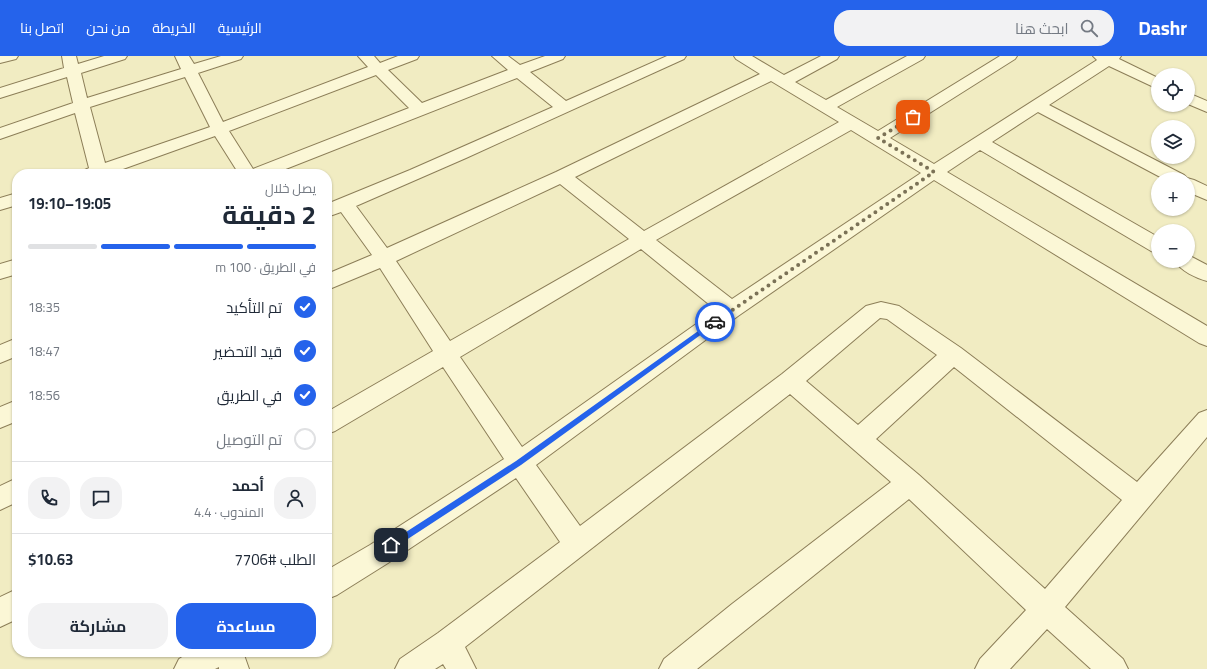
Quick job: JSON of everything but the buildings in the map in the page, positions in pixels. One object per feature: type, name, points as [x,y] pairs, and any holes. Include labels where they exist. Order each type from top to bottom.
[{"type":"street","points":[[0,59],[11,56]]},
{"type":"street","points":[[0,93],[70,63],[120,56]]},
{"type":"street","points":[[182,56],[219,128],[245,169]]},
{"type":"street","points":[[0,134],[81,105],[236,56]]},
{"type":"street","points":[[365,56],[420,110]]},
{"type":"street","points":[[107,169],[412,56]]},
{"type":"street","points":[[499,56],[564,107]]},
{"type":"street","points":[[269,169],[558,56]]},
{"type":"street","points":[[332,209],[501,137],[564,107],[679,56]]},
{"type":"street","points":[[741,56],[1207,337]]},
{"type":"street","points":[[332,280],[384,258],[777,78],[832,56]]},
{"type":"street","points":[[825,107],[918,56]]},
{"type":"street","points":[[878,138],[1010,56]]},
{"type":"street","points":[[332,582],[379,554],[519,463],[732,310],[934,172],[1038,106],[1107,57],[1151,80]]},
{"type":"street","points":[[70,63],[95,169]]},
{"type":"street","points":[[1195,101],[1207,107]]},
{"type":"street","points":[[1038,106],[1165,172]]},
{"type":"street","points":[[332,421],[642,240],[850,123]]},
{"type":"street","points":[[980,143],[1151,242]]},
{"type":"street","points":[[562,176],[732,310]]},
{"type":"street","points":[[1195,188],[1207,194]]},
{"type":"street","points":[[0,204],[12,200]]},
{"type":"street","points":[[345,204],[384,258],[519,463],[576,544]]},
{"type":"street","points":[[1195,267],[1207,274]]},
{"type":"street","points":[[0,272],[12,268]]},
{"type":"street","points":[[410,669],[448,643],[790,381],[873,312],[881,310],[892,312],[953,354],[1139,498]]},
{"type":"street","points":[[0,354],[12,349]]},
{"type":"street","points":[[859,438],[953,354]]},
{"type":"street","points":[[790,381],[859,438],[910,483],[1113,669]]},
{"type":"street","points":[[0,418],[12,412]]},
{"type":"street","points":[[990,669],[1046,609],[1207,420]]},
{"type":"street","points":[[674,669],[910,483]]},
{"type":"street","points":[[0,498],[12,492]]},
{"type":"street","points":[[0,613],[12,606]]},
{"type":"street","points":[[448,643],[462,669]]},
{"type":"street","points":[[189,669],[208,657]]},
{"type":"street","points":[[230,657],[234,669]]},
{"type":"way so far","points":[[715,322],[934,172],[878,138],[913,117]]},
{"type":"route","points":[[391,545],[519,463],[715,322]]}]
